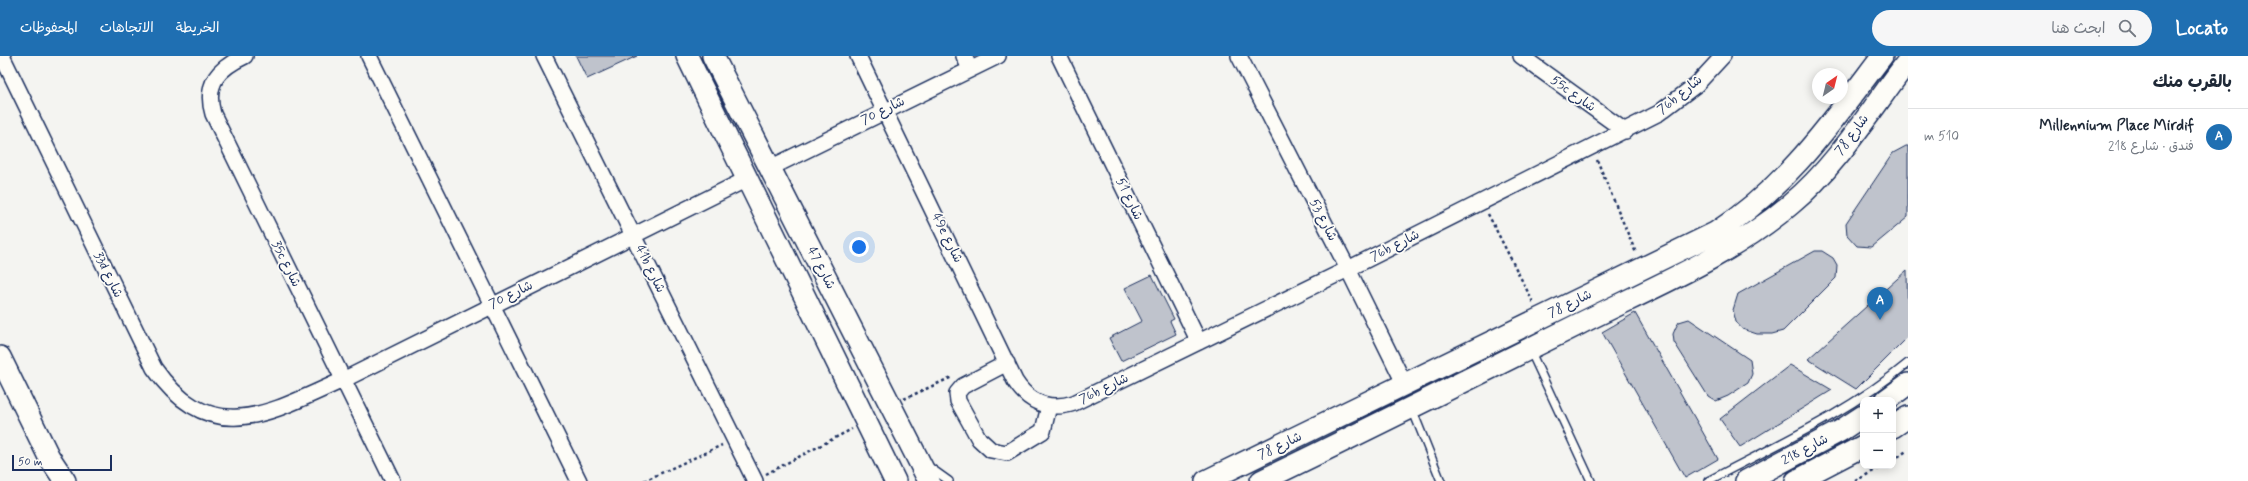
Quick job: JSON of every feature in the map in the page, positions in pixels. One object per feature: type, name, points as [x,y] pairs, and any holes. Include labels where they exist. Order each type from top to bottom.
[{"type":"street","name":"33d شارع","points":[[2,56],[154,368],[165,384],[180,398],[197,408],[216,415],[236,418],[255,416],[274,410]]},
{"type":"street","name":"35c شارع","points":[[245,56],[231,62],[217,76],[210,94],[213,114],[393,481]]},
{"type":"street","points":[[369,56],[579,481]]},
{"type":"street","name":"41b شارع","points":[[544,56],[755,481]]},
{"type":"street","name":"شارع 47","points":[[687,56],[895,481]]},
{"type":"street","name":"شارع 47","points":[[713,56],[929,481]]},
{"type":"street","name":"49e شارع","points":[[858,56],[1018,385],[1026,395],[1041,404],[1049,406]]},
{"type":"street","name":"شارع 70","points":[[770,168],[885,110],[967,63],[998,56]]},
{"type":"street","name":"شارع 51","points":[[1059,56],[1199,342]]},
{"type":"street","name":"شارع 53","points":[[1239,56],[1348,269],[1405,385]]},
{"type":"street","name":"55c شارع","points":[[1521,56],[1625,132]]},
{"type":"street","name":"76b شارع","points":[[1049,406],[1058,407],[1074,403],[1625,132],[1660,113],[1679,99],[1697,84],[1723,56]]},
{"type":"street","name":"شارع 78","points":[[1206,481],[1715,233],[1765,195],[1794,168],[1818,141],[1882,56]]},
{"type":"street","name":"شارع 78","points":[[1261,481],[1530,350],[1718,255],[1777,217],[1823,173],[1908,61]]},
{"type":"street","name":"شارع 70","points":[[274,410],[343,380],[492,304],[747,179]]},
{"type":"street","points":[[1568,330],[1562,323],[1567,315],[1628,282],[1643,269]]},
{"type":"street","points":[[1445,391],[1455,377],[1488,357],[1490,351],[1485,346]]},
{"type":"street","points":[[0,357],[49,457],[64,481]]},
{"type":"street","points":[[1006,363],[963,386],[957,393],[958,401],[982,444],[996,452],[1007,453],[1043,431],[1049,406]]},
{"type":"street","points":[[1890,397],[1908,384]]},
{"type":"street","points":[[1896,426],[1908,417]]},
{"type":"street","name":"شارع 218","points":[[1746,481],[1840,431],[1860,418]]},
{"type":"street","points":[[1796,481],[1860,448]]},
{"type":"lane","points":[[1530,350],[1591,481]]},
{"type":"lane","points":[[1708,481],[1836,413],[1866,394],[1908,363]]},
{"type":"lane","points":[[1411,407],[1441,481]]},
{"type":"lane","points":[[918,457],[949,481]]},
{"type":"path","points":[[1592,148],[1643,269]]},
{"type":"path","points":[[1482,203],[1541,318]]},
{"type":"path","points":[[891,405],[953,376]]},
{"type":"path","points":[[755,481],[866,422]]},
{"type":"path","points":[[644,481],[735,439]]},
{"type":"path","points":[[1896,458],[1908,450]]},
{"type":"path","points":[[1855,481],[1877,469]]},
{"type":"building","points":[[576,56],[637,56],[587,79]]},
{"type":"building","points":[[1908,146],[1908,217],[1872,247],[1857,246],[1847,235],[1846,223],[1893,153]]},
{"type":"building","points":[[1815,251],[1822,251],[1833,258],[1837,265],[1836,278],[1783,331],[1772,334],[1757,334],[1742,329],[1736,322],[1733,310],[1738,294]]},
{"type":"building","points":[[1907,270],[1908,337],[1856,389],[1808,359]]},
{"type":"building","points":[[1152,275],[1174,319],[1170,321],[1176,334],[1121,361],[1109,338],[1142,321],[1125,288]]},
{"type":"building","points":[[1635,313],[1718,459],[1685,478],[1602,332]]},
{"type":"building","points":[[1689,319],[1750,360],[1752,374],[1748,383],[1728,396],[1716,401],[1708,396],[1674,342],[1673,334],[1679,322]]},
{"type":"building","points":[[1790,365],[1832,390],[1740,447],[1720,419]]},
{"type":"place","name":"Millennium Place Mirdif","points":[[1880,320]]}]
